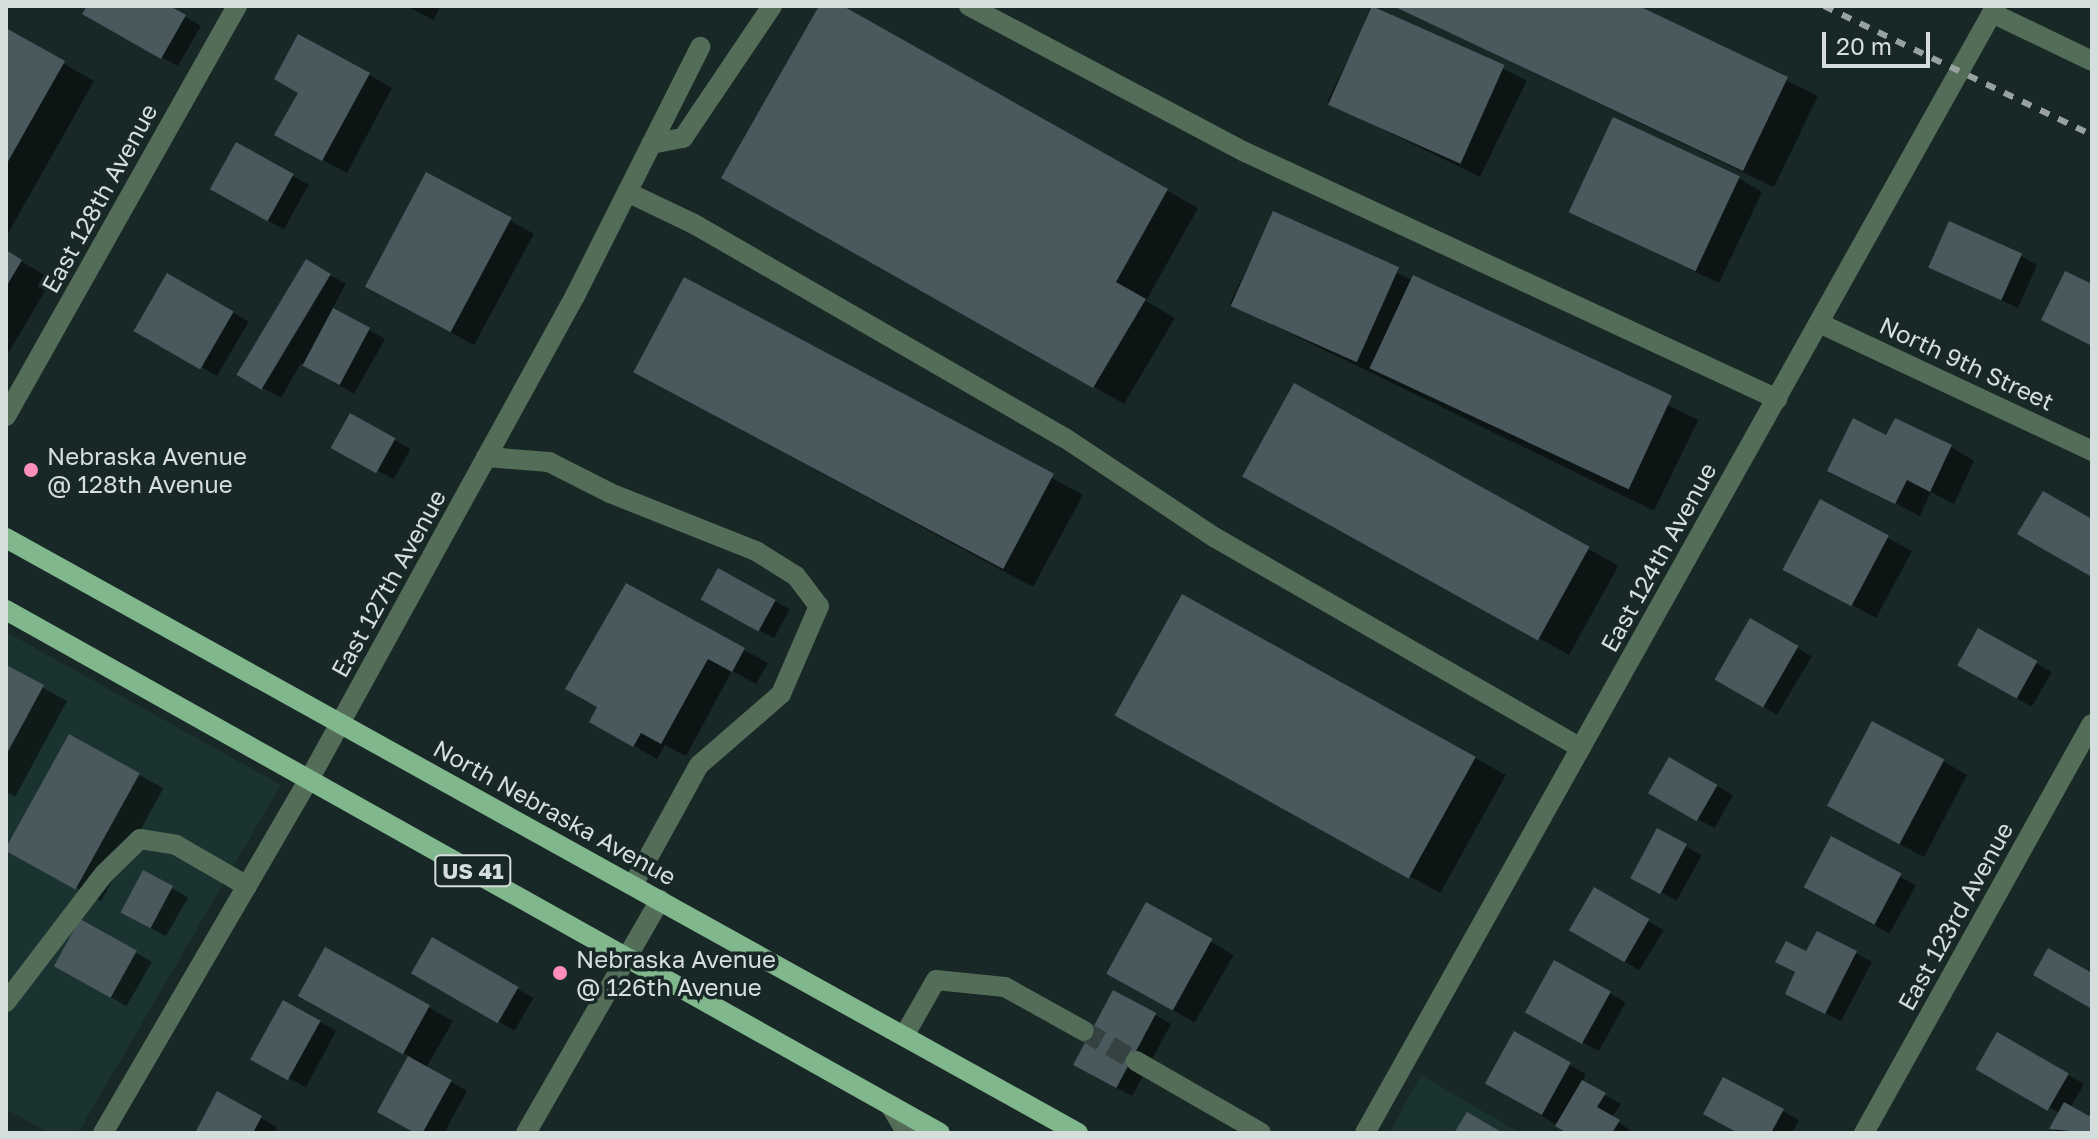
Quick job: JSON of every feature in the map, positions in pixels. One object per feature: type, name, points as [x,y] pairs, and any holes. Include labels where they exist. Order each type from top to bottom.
[{"type":"main road","name":"North Nebraska Avenue","points":[[6,538],[1078,1133]]},
{"type":"main road","name":"US 41","points":[[6,610],[940,1133]]},
{"type":"street","name":"East 128th Avenue","points":[[6,416],[237,6]]},
{"type":"street","points":[[651,144],[683,138],[772,6]]},
{"type":"street","points":[[969,6],[1245,152],[1777,399]]},
{"type":"street","points":[[1994,10],[2092,61]]},
{"type":"street","name":"East 124th Avenue","points":[[1365,1133],[1994,10]]},
{"type":"street","name":"East 127th Avenue","points":[[103,1133],[310,778],[486,457],[700,47]]},
{"type":"street","points":[[627,192],[694,224],[1038,422],[1214,537],[1581,748]]},
{"type":"street","name":"North 9th Street","points":[[1819,323],[2092,451]]},
{"type":"street","points":[[486,457],[549,462],[610,493],[756,551],[796,576],[819,606],[781,694],[699,765],[633,885]]},
{"type":"street","name":"East 123rd Avenue","points":[[1864,1133],[2092,724]]},
{"type":"street","points":[[6,1002],[104,874],[140,839],[176,845],[247,886]]},
{"type":"street","points":[[526,1133],[660,900]]},
{"type":"street","points":[[904,1036],[936,980],[1005,987],[1084,1031]]},
{"type":"street","points":[[1136,1061],[1261,1133]]},
{"type":"street","points":[[890,1105],[907,1133]]},
{"type":"shaded area","points":[[6,632],[281,785],[78,1133],[49,1133],[6,1109]]},
{"type":"shaded area","points":[[1421,1075],[1520,1133],[1389,1133]]},
{"type":"building","points":[[87,6],[170,6],[186,15],[161,59],[82,14]]},
{"type":"building","points":[[819,6],[843,6],[1168,189],[1116,282],[1146,299],[1093,388],[721,178]]},
{"type":"building","points":[[1372,6],[1504,65],[1461,164],[1328,105]]},
{"type":"building","points":[[1393,6],[1639,6],[1788,77],[1743,171]]},
{"type":"building","points":[[6,28],[65,61],[6,165]]},
{"type":"building","points":[[298,34],[370,73],[322,161],[274,135],[298,93],[274,79]]},
{"type":"building","points":[[1613,117],[1740,176],[1696,271],[1569,212]]},
{"type":"building","points":[[236,142],[294,174],[268,221],[210,189]]},
{"type":"building","points":[[426,172],[512,218],[451,332],[365,287]]},
{"type":"building","points":[[1273,211],[1399,267],[1357,362],[1231,306]]},
{"type":"building","points":[[1949,221],[2022,254],[2001,300],[1928,268]]},
{"type":"building","points":[[6,250],[22,260],[6,287]]},
{"type":"building","points":[[306,259],[331,274],[261,390],[236,375]]},
{"type":"building","points":[[2065,271],[2092,284],[2092,346],[2041,320]]},
{"type":"building","points":[[167,273],[234,312],[200,370],[134,331]]},
{"type":"building","points":[[1413,275],[1672,396],[1629,489],[1369,368]]},
{"type":"building","points":[[684,277],[1054,474],[1003,569],[633,372]]},
{"type":"building","points":[[333,308],[370,328],[340,385],[302,365]]},
{"type":"building","points":[[1294,383],[1590,547],[1538,640],[1242,477]]},
{"type":"building","points":[[350,413],[395,438],[376,473],[331,448]]},
{"type":"building","points":[[1853,418],[1886,435],[1895,418],[1952,445],[1930,492],[1907,480],[1895,504],[1827,471]]},
{"type":"building","points":[[2043,491],[2092,519],[2090,576],[2017,534]]},
{"type":"building","points":[[1820,499],[1889,536],[1851,606],[1782,570]]},
{"type":"building","points":[[718,568],[776,600],[758,631],[701,599]]},
{"type":"building","points":[[626,583],[745,648],[732,672],[708,659],[661,744],[641,733],[633,747],[589,722],[597,707],[565,689]]},
{"type":"building","points":[[1182,594],[1476,757],[1408,878],[1115,716]]},
{"type":"building","points":[[1750,618],[1798,646],[1763,707],[1714,679]]},
{"type":"building","points":[[1978,628],[2037,661],[2017,699],[1957,666]]},
{"type":"building","points":[[6,665],[44,685],[6,755]]},
{"type":"building","points":[[1872,721],[1944,759],[1899,844],[1827,806]]},
{"type":"building","points":[[69,734],[140,773],[75,890],[6,851]]},
{"type":"building","points":[[1669,757],[1717,785],[1696,821],[1648,793]]},
{"type":"building","points":[[1657,828],[1687,844],[1660,894],[1630,878]]},
{"type":"building","points":[[1831,836],[1902,874],[1874,925],[1804,887]]},
{"type":"building","points":[[143,870],[173,886],[150,928],[120,912]]},
{"type":"building","points":[[1594,887],[1649,919],[1624,962],[1569,930]]},
{"type":"building","points":[[1146,902],[1212,939],[1173,1011],[1106,974]]},
{"type":"building","points":[[80,919],[137,951],[111,998],[54,966]]},
{"type":"building","points":[[1817,931],[1857,951],[1825,1014],[1785,994],[1795,972],[1775,962],[1786,941],[1806,951]]},
{"type":"building","points":[[432,937],[519,987],[498,1023],[411,973]]},
{"type":"building","points":[[325,947],[430,1005],[403,1054],[298,996]]},
{"type":"building","points":[[2048,948],[2092,973],[2092,1009],[2033,975]]},
{"type":"building","points":[[1554,960],[1611,992],[1582,1044],[1525,1012]]},
{"type":"building","points":[[1113,990],[1156,1013],[1116,1088],[1073,1065]]},
{"type":"building","points":[[283,1000],[321,1021],[288,1080],[250,1059]]},
{"type":"building","points":[[1514,1031],[1571,1063],[1542,1115],[1485,1083]]},
{"type":"building","points":[[1997,1032],[2069,1074],[2047,1111],[1976,1069]]},
{"type":"building","points":[[408,1056],[452,1080],[422,1133],[415,1133],[377,1112]]},
{"type":"building","points":[[1723,1077],[1784,1109],[1771,1133],[1738,1133],[1703,1114]]},
{"type":"building","points":[[1582,1080],[1606,1093],[1597,1107],[1620,1120],[1612,1133],[1567,1133],[1555,1126]]},
{"type":"building","points":[[217,1091],[262,1116],[253,1133],[195,1133]]},
{"type":"building","points":[[2064,1102],[2089,1116],[2092,1111],[2092,1133],[2049,1129]]},
{"type":"building","points":[[1467,1112],[1503,1133],[1454,1133]]},
{"type":"tunnel","points":[[1084,1031],[1136,1061]]},
{"type":"railway","points":[[1824,6],[2092,135]]},
{"type":"place","name":"Nebraska Avenue @ 128th Avenue","points":[[31,470]]},
{"type":"place","name":"Nebraska Avenue @ 126th Avenue","points":[[560,973]]}]
